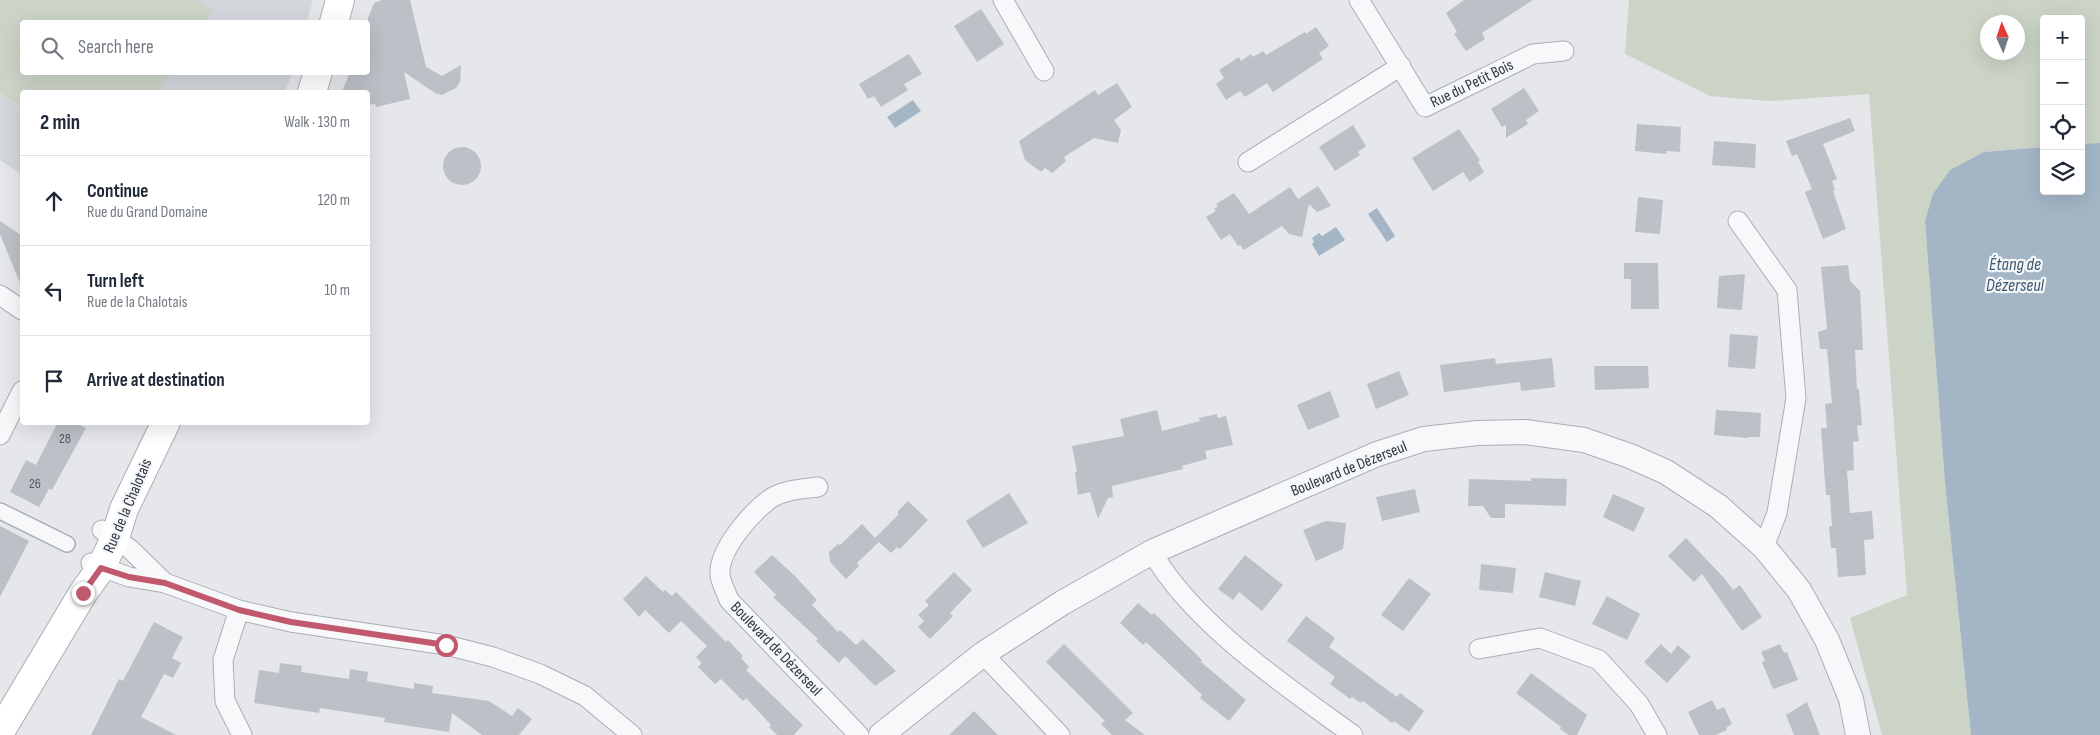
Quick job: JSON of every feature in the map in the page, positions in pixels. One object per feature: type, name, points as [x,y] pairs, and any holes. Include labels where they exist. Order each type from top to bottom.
[{"type":"main road","points":[[335,20],[340,0]]},
{"type":"main road","points":[[313,90],[317,75]]},
{"type":"main road","name":"Rue de la Chalotais","points":[[108,534],[114,490],[149,425]]},
{"type":"main road","name":"Rue de la Chalotais","points":[[5,724],[83,593],[108,534],[124,509],[165,425]]},
{"type":"street","points":[[1003,0],[1044,71]]},
{"type":"street","name":"Rue du Petit Bois","points":[[1359,0],[1425,107],[1533,54],[1564,51]]},
{"type":"street","points":[[1248,162],[1401,66]]},
{"type":"street","points":[[1738,221],[1787,290],[1796,398],[1777,513],[1764,547]]},
{"type":"street","points":[[0,295],[20,309]]},
{"type":"street","points":[[0,435],[20,395]]},
{"type":"street","name":"Boulevard de Dézerseul","points":[[881,735],[983,654],[1062,603],[1152,552],[1377,454],[1414,442],[1424,439],[1477,433],[1525,432],[1584,440],[1630,456],[1666,472],[1718,506],[1764,547],[1799,590],[1827,640],[1851,699],[1858,735]]},
{"type":"street","name":"Boulevard de Dézerseul","points":[[818,487],[788,492],[770,498],[740,528],[728,545],[720,574],[728,600],[859,735]]},
{"type":"street","points":[[0,511],[67,544]]},
{"type":"street","points":[[108,534],[165,583]]},
{"type":"street","points":[[1152,552],[1199,612],[1268,673],[1353,735]]},
{"type":"street","points":[[95,565],[129,577],[165,583],[239,610],[291,622],[446,645],[493,657],[540,674],[585,696],[632,735]]},
{"type":"street","points":[[239,610],[223,660],[226,702],[242,735]]},
{"type":"street","points":[[1479,649],[1540,638],[1599,660],[1639,704],[1657,735]]},
{"type":"street","points":[[983,654],[1060,735]]},
{"type":"shaded area","points":[[0,0],[313,0],[308,20],[20,20],[20,75],[292,75],[285,90],[20,90],[20,174],[0,160]]},
{"type":"shaded area","points":[[0,0],[199,0],[213,9],[205,20],[20,20],[20,75],[170,75],[158,90],[20,90],[20,106],[0,92]]},
{"type":"shaded area","points":[[1629,0],[2100,0],[2100,143],[2085,144],[2085,15],[2040,15],[2040,147],[1984,152],[1925,221],[1945,483],[1971,735],[1882,735],[1850,618],[1907,595],[1869,94],[1770,101],[1710,96],[1625,54]]},
{"type":"water","points":[[913,100],[921,111],[895,128],[887,117]]},
{"type":"water","name":"Étang de Dézerseul","points":[[2100,143],[2100,735],[1971,735],[1945,483],[1925,221],[1933,194],[1950,170],[1984,152],[2040,147],[2040,195],[2085,195],[2085,144]]},
{"type":"water","points":[[1377,208],[1395,236],[1387,242],[1368,214]]},
{"type":"water","points":[[1336,227],[1345,240],[1319,256],[1312,244],[1314,242],[1312,238],[1319,233],[1322,236]]},
{"type":"building","points":[[382,0],[410,0],[426,67],[442,76],[461,65],[460,82],[456,88],[442,95],[435,93],[404,72],[410,99],[376,107],[375,104],[370,105],[370,90],[343,90],[349,75],[370,75],[370,20],[368,18],[374,3]]},
{"type":"building","points":[[1464,0],[1533,0],[1482,33],[1485,39],[1466,51],[1454,34],[1457,32],[1446,13]]},
{"type":"building","points":[[981,9],[1004,44],[977,62],[954,26]]},
{"type":"building","points":[[1316,27],[1329,46],[1319,53],[1323,59],[1273,92],[1267,83],[1245,97],[1240,91],[1226,100],[1216,84],[1224,78],[1219,70],[1239,57],[1241,61],[1251,54],[1253,57],[1263,51],[1266,55]]},
{"type":"building","points":[[909,54],[922,74],[904,84],[908,90],[881,107],[874,96],[868,99],[859,84]]},
{"type":"building","points":[[1117,83],[1132,107],[1114,120],[1121,130],[1118,143],[1094,138],[1064,157],[1066,161],[1052,173],[1045,168],[1041,172],[1025,160],[1019,141],[1095,90],[1098,95]]},
{"type":"building","points":[[1524,88],[1539,111],[1526,120],[1528,124],[1506,138],[1506,125],[1502,127],[1491,109]]},
{"type":"building","points":[[1850,118],[1855,131],[1823,144],[1837,179],[1832,181],[1835,190],[1833,191],[1846,229],[1823,239],[1805,192],[1812,189],[1797,154],[1792,156],[1786,141]]},
{"type":"building","points":[[1637,124],[1681,127],[1680,152],[1666,151],[1666,154],[1635,151]]},
{"type":"building","points":[[1353,125],[1366,146],[1358,152],[1360,155],[1335,171],[1319,147]]},
{"type":"building","points":[[1459,129],[1480,160],[1478,162],[1484,172],[1470,182],[1463,172],[1433,191],[1412,158]]},
{"type":"building","points":[[1714,141],[1756,144],[1755,168],[1712,165]]},
{"type":"building","points":[[462,147],[475,153],[481,166],[475,179],[462,185],[449,179],[443,166],[449,153]]},
{"type":"building","points":[[1318,186],[1331,206],[1317,212],[1309,204],[1302,237],[1289,234],[1282,226],[1244,250],[1240,245],[1238,246],[1230,234],[1221,240],[1206,217],[1216,211],[1214,209],[1218,206],[1216,204],[1234,193],[1249,214],[1290,187],[1298,199]]},
{"type":"building","points":[[1638,197],[1663,200],[1660,234],[1635,232]]},
{"type":"building","points":[[0,221],[20,235],[20,283],[0,234]]},
{"type":"building","points":[[1624,263],[1658,263],[1659,309],[1631,309],[1631,279],[1624,279]]},
{"type":"building","points":[[1848,265],[1850,281],[1860,291],[1863,350],[1855,350],[1857,389],[1859,389],[1862,425],[1857,426],[1859,441],[1853,442],[1854,470],[1847,471],[1850,513],[1872,511],[1874,539],[1864,540],[1866,575],[1838,577],[1836,548],[1831,548],[1829,526],[1832,526],[1830,495],[1826,495],[1821,428],[1827,428],[1825,404],[1832,403],[1827,349],[1820,349],[1818,332],[1827,329],[1821,267]]},
{"type":"building","points":[[1745,274],[1742,310],[1717,308],[1719,276]]},
{"type":"building","points":[[1730,334],[1758,336],[1755,369],[1728,367]]},
{"type":"building","points":[[1495,358],[1496,364],[1552,358],[1555,387],[1521,391],[1520,382],[1444,392],[1440,365]]},
{"type":"building","points":[[1594,366],[1648,366],[1649,388],[1595,390]]},
{"type":"building","points":[[1399,371],[1409,395],[1376,409],[1367,384]]},
{"type":"building","points":[[1330,391],[1340,417],[1308,430],[1297,405]]},
{"type":"building","points":[[1157,410],[1162,431],[1200,421],[1199,418],[1217,414],[1218,418],[1226,416],[1233,445],[1205,451],[1207,459],[1182,466],[1183,469],[1112,486],[1113,497],[1108,498],[1098,519],[1090,492],[1078,495],[1075,472],[1077,472],[1072,446],[1124,436],[1120,419]]},
{"type":"building","points":[[1716,410],[1761,413],[1760,437],[1748,438],[1714,435]]},
{"type":"building","points":[[56,425],[80,425],[86,428],[52,490],[49,489],[39,507],[10,492],[26,460],[36,465]]},
{"type":"building","points":[[1531,478],[1567,479],[1566,506],[1505,504],[1505,518],[1491,518],[1483,506],[1468,506],[1469,479],[1531,481]]},
{"type":"building","points":[[1415,489],[1420,512],[1382,521],[1376,497]]},
{"type":"building","points":[[1009,493],[1028,523],[983,548],[966,521]]},
{"type":"building","points":[[1613,494],[1645,508],[1634,532],[1603,517]]},
{"type":"building","points":[[908,501],[928,520],[900,549],[897,547],[891,553],[879,542],[857,563],[859,566],[846,579],[830,562],[829,552],[838,544],[840,545],[862,524],[875,538],[898,515],[898,511]]},
{"type":"building","points":[[1326,521],[1346,523],[1343,549],[1316,561],[1303,530]]},
{"type":"building","points":[[0,526],[29,541],[0,597]]},
{"type":"building","points":[[1686,538],[1733,590],[1740,585],[1762,617],[1742,631],[1702,574],[1694,582],[1668,556]]},
{"type":"building","points":[[772,555],[817,600],[812,605],[838,632],[840,630],[856,645],[863,639],[896,671],[875,686],[845,656],[839,663],[816,641],[818,639],[773,597],[776,595],[754,572]]},
{"type":"building","points":[[1245,555],[1283,585],[1262,611],[1239,592],[1233,600],[1218,589]]},
{"type":"building","points":[[1481,564],[1516,568],[1513,593],[1479,590]]},
{"type":"building","points":[[954,572],[972,590],[950,613],[953,616],[930,639],[918,627],[924,621],[918,615],[929,605],[925,601]]},
{"type":"building","points":[[1545,572],[1581,581],[1575,606],[1539,597]]},
{"type":"building","points":[[646,576],[663,592],[665,590],[672,596],[676,592],[726,642],[728,640],[743,656],[741,658],[749,667],[746,670],[803,725],[794,735],[777,735],[769,727],[771,725],[746,698],[743,701],[721,679],[715,684],[698,667],[702,663],[696,657],[707,646],[681,621],[669,633],[645,610],[639,617],[623,599]]},
{"type":"building","points":[[1409,578],[1431,594],[1403,631],[1381,615]]},
{"type":"building","points":[[1607,596],[1640,614],[1627,640],[1592,624]]},
{"type":"building","points":[[1138,603],[1152,615],[1154,613],[1202,660],[1201,662],[1246,700],[1229,721],[1200,698],[1202,695],[1146,642],[1143,645],[1120,623]]},
{"type":"building","points":[[1306,616],[1335,638],[1329,647],[1397,697],[1400,693],[1424,711],[1409,732],[1394,721],[1392,723],[1363,701],[1361,703],[1352,697],[1350,699],[1330,684],[1335,677],[1287,641]]},
{"type":"building","points":[[154,622],[183,637],[172,658],[181,663],[173,678],[164,674],[141,717],[176,735],[91,735],[119,679],[123,681]]},
{"type":"building","points":[[1064,644],[1133,713],[1125,720],[1145,735],[1112,735],[1101,724],[1105,721],[1046,662]]},
{"type":"building","points":[[1661,644],[1671,654],[1678,645],[1691,657],[1667,683],[1644,662]]},
{"type":"building","points":[[1780,644],[1784,653],[1787,652],[1798,680],[1773,689],[1762,662],[1765,661],[1761,652]]},
{"type":"building","points":[[280,663],[302,666],[301,672],[349,679],[350,669],[368,672],[367,681],[414,689],[414,683],[433,686],[432,693],[489,701],[512,716],[518,708],[532,719],[519,735],[482,735],[452,713],[449,732],[384,722],[385,718],[320,708],[319,713],[254,703],[259,670],[279,673]]},
{"type":"building","points":[[1531,673],[1587,715],[1577,735],[1569,735],[1560,729],[1561,727],[1516,693]]},
{"type":"building","points":[[1712,700],[1717,710],[1724,707],[1732,724],[1726,728],[1727,730],[1716,735],[1699,735],[1688,712]]},
{"type":"building","points":[[1807,702],[1820,735],[1794,735],[1786,715]]},
{"type":"building","points":[[974,711],[998,735],[949,735]]},
{"type":"route","points":[[83,593],[101,568],[129,577],[165,583],[239,610],[291,622],[446,645]]}]
